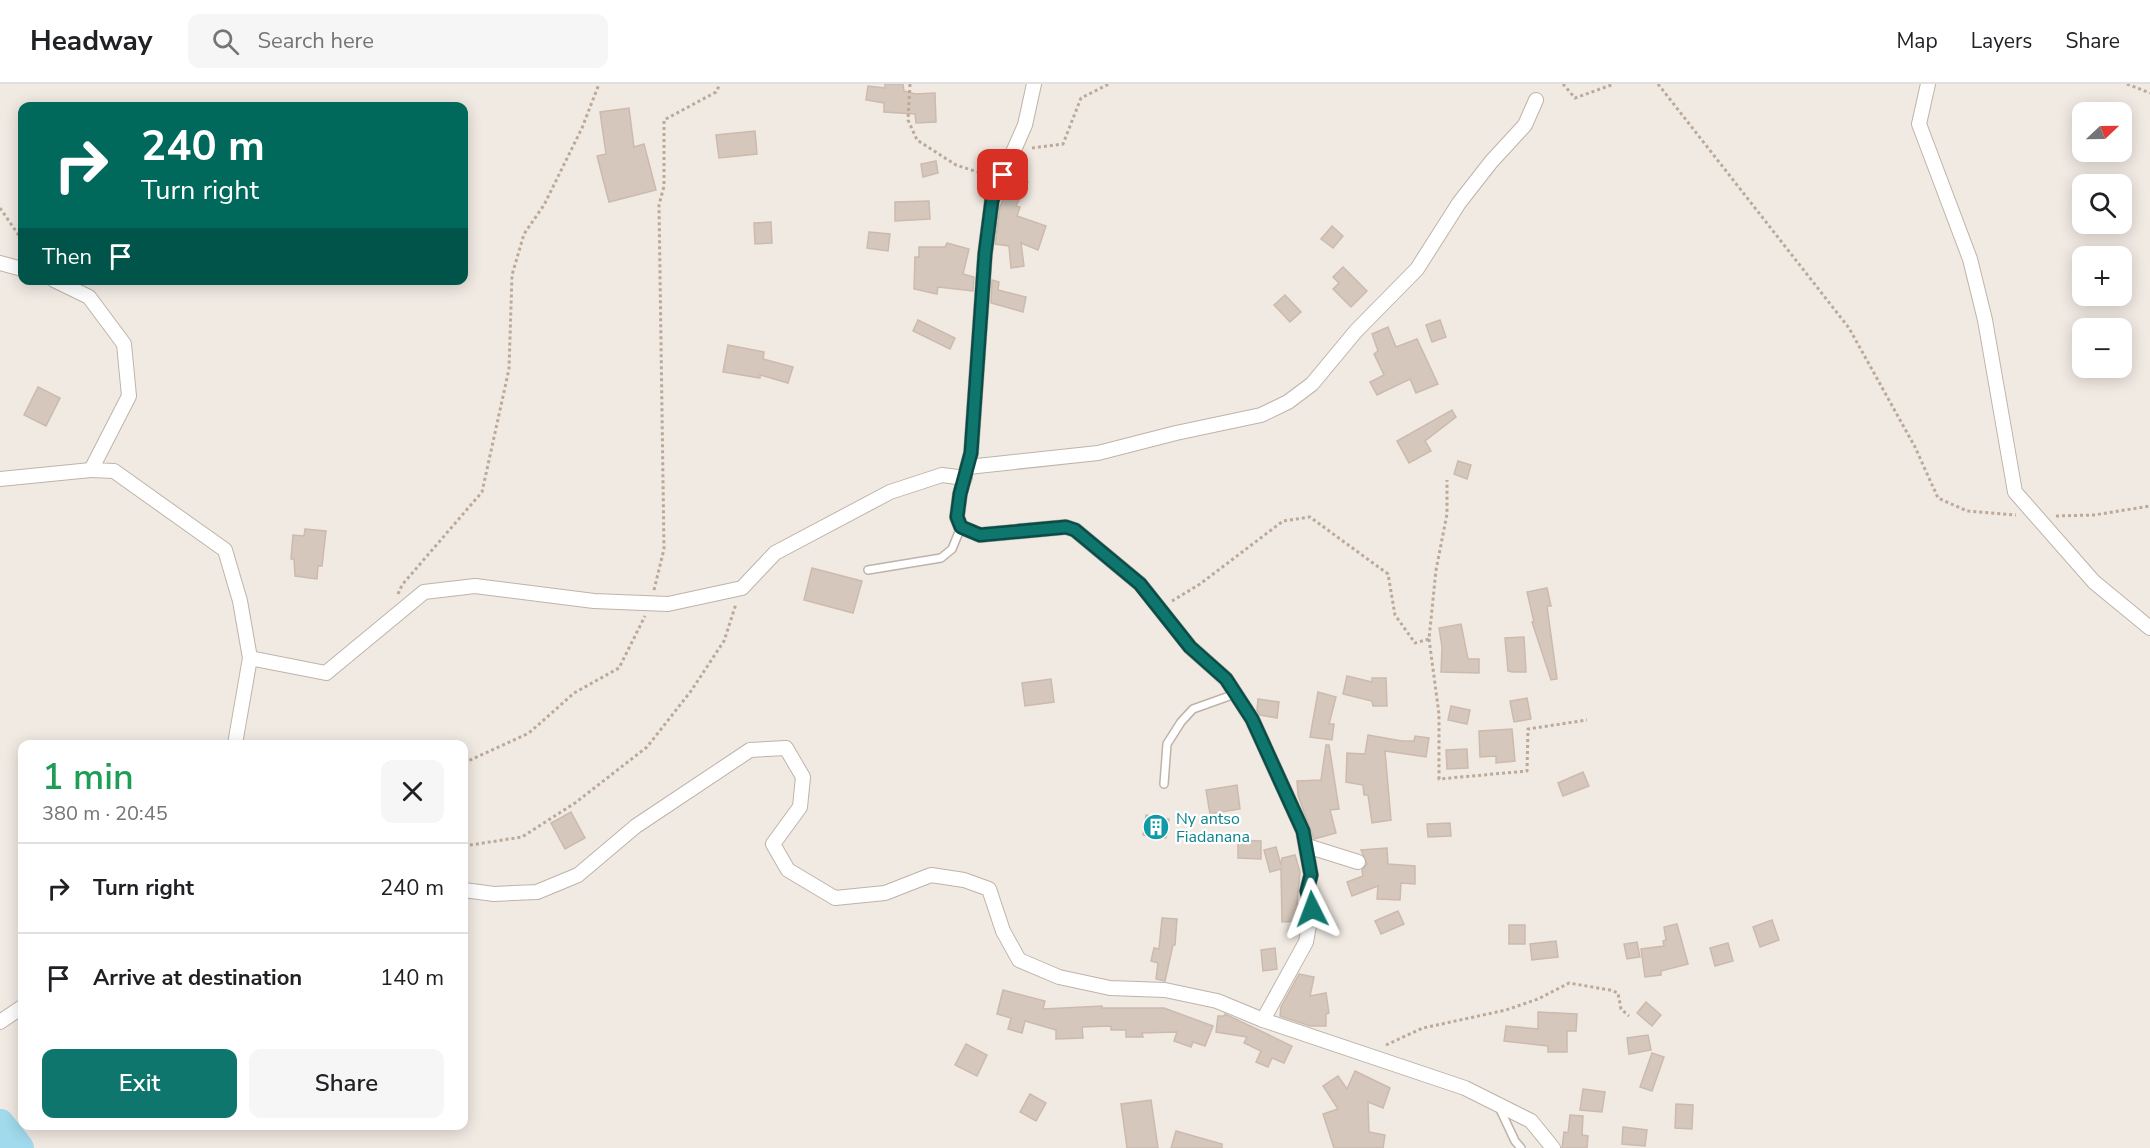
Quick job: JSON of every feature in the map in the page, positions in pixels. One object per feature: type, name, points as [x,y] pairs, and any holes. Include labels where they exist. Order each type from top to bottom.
[{"type":"street","points":[[1034,84],[1025,125],[992,200],[985,254],[971,453],[957,517],[961,527],[980,535],[1066,527],[1075,530],[1140,584],[1190,647],[1226,679],[1252,719],[1303,831],[1311,875],[1307,891],[1312,909],[1306,942],[1263,1020]]},
{"type":"street","points":[[1928,84],[1919,124],[1970,259],[1985,320],[2014,492],[2038,516],[2094,582],[2150,628]]},
{"type":"street","points":[[250,658],[326,673],[424,592],[475,586],[594,601],[668,604],[742,588],[775,553],[890,492],[942,475],[1098,453],[1261,415],[1288,402],[1312,384],[1356,331],[1417,269],[1459,202],[1525,125],[1536,100]]},
{"type":"street","points":[[0,263],[18,268]]},
{"type":"street","points":[[64,285],[89,297],[124,344],[129,396],[91,470]]},
{"type":"street","points":[[0,479],[91,470],[114,471],[225,550],[240,601],[250,658],[236,740]]},
{"type":"street","points":[[468,891],[494,894],[537,892],[578,875],[636,826],[750,750],[786,748],[803,777],[800,807],[773,844],[788,870],[835,898],[885,893],[931,875],[964,880],[989,889],[1003,931],[1019,960],[1059,977],[1110,988],[1165,990],[1217,1001],[1263,1020],[1466,1088],[1531,1121],[1553,1148]]},
{"type":"street","points":[[1307,846],[1358,862]]},
{"type":"street","points":[[0,1022],[18,1010]]},
{"type":"lane","points":[[868,570],[941,558],[952,549],[961,527]]},
{"type":"lane","points":[[1164,784],[1167,744],[1180,722],[1193,709],[1235,694]]},
{"type":"lane","points":[[1496,1102],[1515,1141],[1521,1148]]},
{"type":"path","points":[[397,596],[402,585],[482,492],[509,369],[512,275],[524,234],[544,205],[582,128],[599,84]]},
{"type":"path","points":[[468,761],[529,733],[574,693],[619,668],[651,603],[664,549],[659,205],[664,186],[664,120],[716,92],[720,84]]},
{"type":"path","points":[[910,84],[908,120],[917,140],[956,165],[983,175],[1003,175]]},
{"type":"path","points":[[1023,149],[1063,144],[1081,98],[1109,84]]},
{"type":"path","points":[[1563,84],[1575,98],[1614,84]]},
{"type":"path","points":[[1658,84],[1849,328],[1915,447],[1938,498],[1967,511],[2038,516],[2094,515],[2150,506]]},
{"type":"path","points":[[2127,84],[2150,93]]},
{"type":"path","points":[[0,208],[18,234]]},
{"type":"path","points":[[1447,480],[1447,514],[1436,570],[1429,639],[1439,714],[1438,779],[1527,771],[1528,729],[1587,720]]},
{"type":"path","points":[[1160,609],[1200,584],[1283,521],[1310,517],[1388,574],[1395,615],[1415,644],[1429,639]]},
{"type":"path","points":[[468,845],[522,837],[575,803],[647,747],[691,691],[724,640],[742,588]]},
{"type":"path","points":[[1368,1054],[1423,1028],[1506,1010],[1538,999],[1569,983],[1618,993],[1622,1009],[1629,1016]]},
{"type":"building","points":[[885,84],[903,84],[904,91],[915,94],[935,93],[936,122],[916,123],[915,114],[884,112],[884,103],[866,100],[868,86],[885,88]]},
{"type":"building","points":[[629,108],[634,147],[644,144],[656,190],[609,202],[597,156],[606,154],[600,112]]},
{"type":"building","points":[[755,131],[757,154],[719,158],[716,135]]},
{"type":"building","points":[[936,161],[938,173],[923,177],[921,164]]},
{"type":"building","points":[[1013,175],[1028,182],[1016,206],[1020,207],[1017,216],[1046,226],[1038,250],[1021,243],[1024,266],[1011,268],[1009,246],[995,244],[1000,207]]},
{"type":"building","points":[[929,201],[930,219],[895,221],[895,202]]},
{"type":"building","points":[[771,222],[772,243],[755,244],[754,223]]},
{"type":"building","points":[[1332,226],[1343,236],[1333,248],[1321,239]]},
{"type":"building","points":[[869,232],[890,234],[888,251],[867,248]]},
{"type":"building","points":[[947,243],[969,249],[963,274],[974,277],[973,291],[938,287],[937,294],[914,289],[915,257],[919,257],[919,247],[945,247]]},
{"type":"building","points":[[1343,267],[1367,291],[1351,307],[1333,289],[1339,283],[1333,277]]},
{"type":"building","points":[[992,280],[999,282],[998,290],[1026,297],[1023,312],[991,303]]},
{"type":"building","points":[[1285,295],[1301,312],[1290,322],[1274,305]]},
{"type":"building","points":[[918,320],[955,338],[950,349],[913,331]]},
{"type":"building","points":[[1440,320],[1446,337],[1432,342],[1426,325]]},
{"type":"building","points":[[1388,327],[1396,347],[1417,339],[1438,384],[1416,393],[1410,379],[1377,395],[1370,382],[1384,375],[1374,354],[1378,351],[1372,334]]},
{"type":"building","points":[[728,345],[764,352],[763,359],[793,367],[788,383],[760,375],[760,378],[723,372]]},
{"type":"building","points":[[38,387],[60,398],[46,426],[24,415]]},
{"type":"building","points":[[1452,410],[1456,417],[1425,441],[1431,451],[1409,463],[1397,441]]},
{"type":"building","points":[[1458,461],[1471,465],[1467,479],[1454,474]]},
{"type":"building","points":[[305,529],[326,531],[322,566],[318,566],[317,579],[295,576],[294,559],[291,559],[293,535],[304,536]]},
{"type":"building","points":[[812,568],[862,581],[853,613],[804,600]]},
{"type":"building","points":[[1547,588],[1551,606],[1547,606],[1557,679],[1551,680],[1532,622],[1534,622],[1527,592]]},
{"type":"building","points":[[1461,624],[1468,659],[1479,659],[1479,673],[1441,672],[1442,647],[1439,628]]},
{"type":"building","points":[[1524,637],[1526,672],[1508,671],[1505,638]]},
{"type":"building","points":[[1347,676],[1372,682],[1372,678],[1386,678],[1387,706],[1373,706],[1372,701],[1343,694]]},
{"type":"building","points":[[1051,679],[1054,702],[1025,706],[1022,683]]},
{"type":"building","points":[[1318,692],[1336,697],[1329,724],[1334,724],[1332,740],[1310,737]]},
{"type":"building","points":[[1527,698],[1531,719],[1514,722],[1510,701]]},
{"type":"building","points":[[1258,699],[1279,702],[1277,718],[1260,715],[1257,710]]},
{"type":"building","points":[[1451,706],[1470,710],[1467,724],[1448,720]]},
{"type":"building","points":[[1512,729],[1515,761],[1496,763],[1496,756],[1480,757],[1479,731]]},
{"type":"building","points":[[1368,735],[1402,741],[1414,741],[1415,736],[1429,738],[1426,757],[1385,751],[1391,820],[1372,823],[1368,795],[1364,795],[1363,785],[1346,782],[1347,753],[1365,754]]},
{"type":"building","points":[[1326,745],[1329,745],[1339,809],[1330,810],[1336,833],[1314,839],[1298,795],[1297,781],[1321,780]]},
{"type":"building","points":[[1467,749],[1468,768],[1447,769],[1446,750]]},
{"type":"building","points":[[1583,772],[1589,786],[1563,796],[1558,783]]},
{"type":"building","points":[[1237,785],[1240,809],[1210,814],[1206,790]]},
{"type":"building","points":[[571,812],[585,838],[565,849],[551,823]]},
{"type":"building","name":"Ny antso Fiadanana","points":[[1146,815],[1169,819],[1166,838],[1143,835]]},
{"type":"building","points":[[1450,823],[1451,836],[1428,837],[1427,824]]},
{"type":"building","points":[[1238,840],[1261,841],[1261,859],[1238,858]]},
{"type":"building","points":[[1276,847],[1281,865],[1282,858],[1295,855],[1300,872],[1297,904],[1300,904],[1301,921],[1282,922],[1281,869],[1270,872],[1264,850]]},
{"type":"building","points":[[1387,848],[1388,864],[1415,866],[1415,884],[1401,883],[1400,900],[1377,899],[1378,886],[1352,896],[1347,882],[1363,876],[1362,870],[1367,864],[1361,850]]},
{"type":"building","points":[[1398,911],[1404,924],[1381,934],[1375,921]]},
{"type":"building","points":[[1162,918],[1177,919],[1175,945],[1173,945],[1165,981],[1156,979],[1158,963],[1151,961],[1154,948],[1159,949]]},
{"type":"building","points":[[1772,920],[1779,940],[1760,947],[1753,927]]},
{"type":"building","points":[[1677,924],[1688,964],[1661,971],[1661,975],[1645,977],[1641,949],[1664,946],[1663,941],[1666,940],[1664,927]]},
{"type":"building","points":[[1509,925],[1525,925],[1525,944],[1509,944]]},
{"type":"building","points":[[1556,941],[1558,957],[1532,960],[1530,944]]},
{"type":"building","points":[[1637,942],[1640,957],[1627,959],[1624,944]]},
{"type":"building","points":[[1728,943],[1733,961],[1715,966],[1710,948]]},
{"type":"building","points":[[1275,948],[1277,969],[1263,971],[1261,950]]},
{"type":"building","points":[[1299,974],[1314,977],[1310,996],[1326,993],[1329,1013],[1326,1014],[1326,1026],[1310,1026],[1280,1016],[1281,1007]]},
{"type":"building","points":[[1003,990],[1045,1001],[1043,1009],[1102,1006],[1102,1008],[1164,1008],[1213,1026],[1205,1046],[1193,1042],[1191,1047],[1174,1041],[1177,1032],[1142,1033],[1143,1037],[1126,1037],[1126,1030],[1111,1030],[1111,1026],[1082,1027],[1083,1038],[1056,1039],[1056,1030],[1025,1021],[1022,1033],[1008,1029],[1011,1018],[997,1014]]},
{"type":"building","points":[[1646,1002],[1661,1015],[1652,1026],[1637,1013]]},
{"type":"building","points":[[1538,1012],[1577,1014],[1576,1031],[1567,1031],[1567,1052],[1548,1052],[1548,1046],[1504,1041],[1506,1026],[1538,1029]]},
{"type":"building","points":[[1225,1014],[1292,1046],[1284,1063],[1272,1058],[1268,1067],[1256,1062],[1261,1051],[1244,1043],[1247,1037],[1216,1032],[1218,1016]]},
{"type":"building","points":[[1648,1035],[1651,1050],[1629,1054],[1627,1038]]},
{"type":"building","points":[[966,1044],[987,1055],[977,1076],[955,1065]]},
{"type":"building","points":[[1652,1053],[1664,1057],[1652,1091],[1640,1087]]},
{"type":"building","points":[[1355,1071],[1390,1088],[1383,1108],[1368,1102],[1369,1132],[1385,1135],[1383,1148],[1334,1148],[1323,1114],[1338,1109],[1323,1086],[1338,1076],[1347,1089]]},
{"type":"building","points":[[1583,1089],[1605,1092],[1602,1112],[1580,1110]]},
{"type":"building","points":[[1030,1094],[1046,1103],[1036,1121],[1020,1112]]},
{"type":"building","points":[[1151,1100],[1158,1148],[1127,1148],[1121,1104]]},
{"type":"building","points":[[1676,1104],[1693,1105],[1692,1129],[1675,1128]]},
{"type":"building","points":[[1570,1115],[1583,1116],[1582,1135],[1588,1136],[1587,1148],[1562,1148],[1564,1132],[1568,1133]]},
{"type":"building","points":[[1623,1127],[1647,1130],[1645,1146],[1622,1144]]},
{"type":"building","points":[[1176,1131],[1222,1144],[1222,1148],[1171,1148]]},
{"type":"waterway","points":[[0,1124],[19,1148]]},
{"type":"place","name":"Ny antso Fiadanana","points":[[1156,827]]},
{"type":"route","points":[[1003,175],[992,200],[985,254],[971,453],[960,494],[957,517],[961,527],[980,535],[1066,527],[1075,530],[1140,584],[1190,647],[1226,679],[1252,719],[1303,831],[1311,875],[1307,891],[1312,909]]}]
